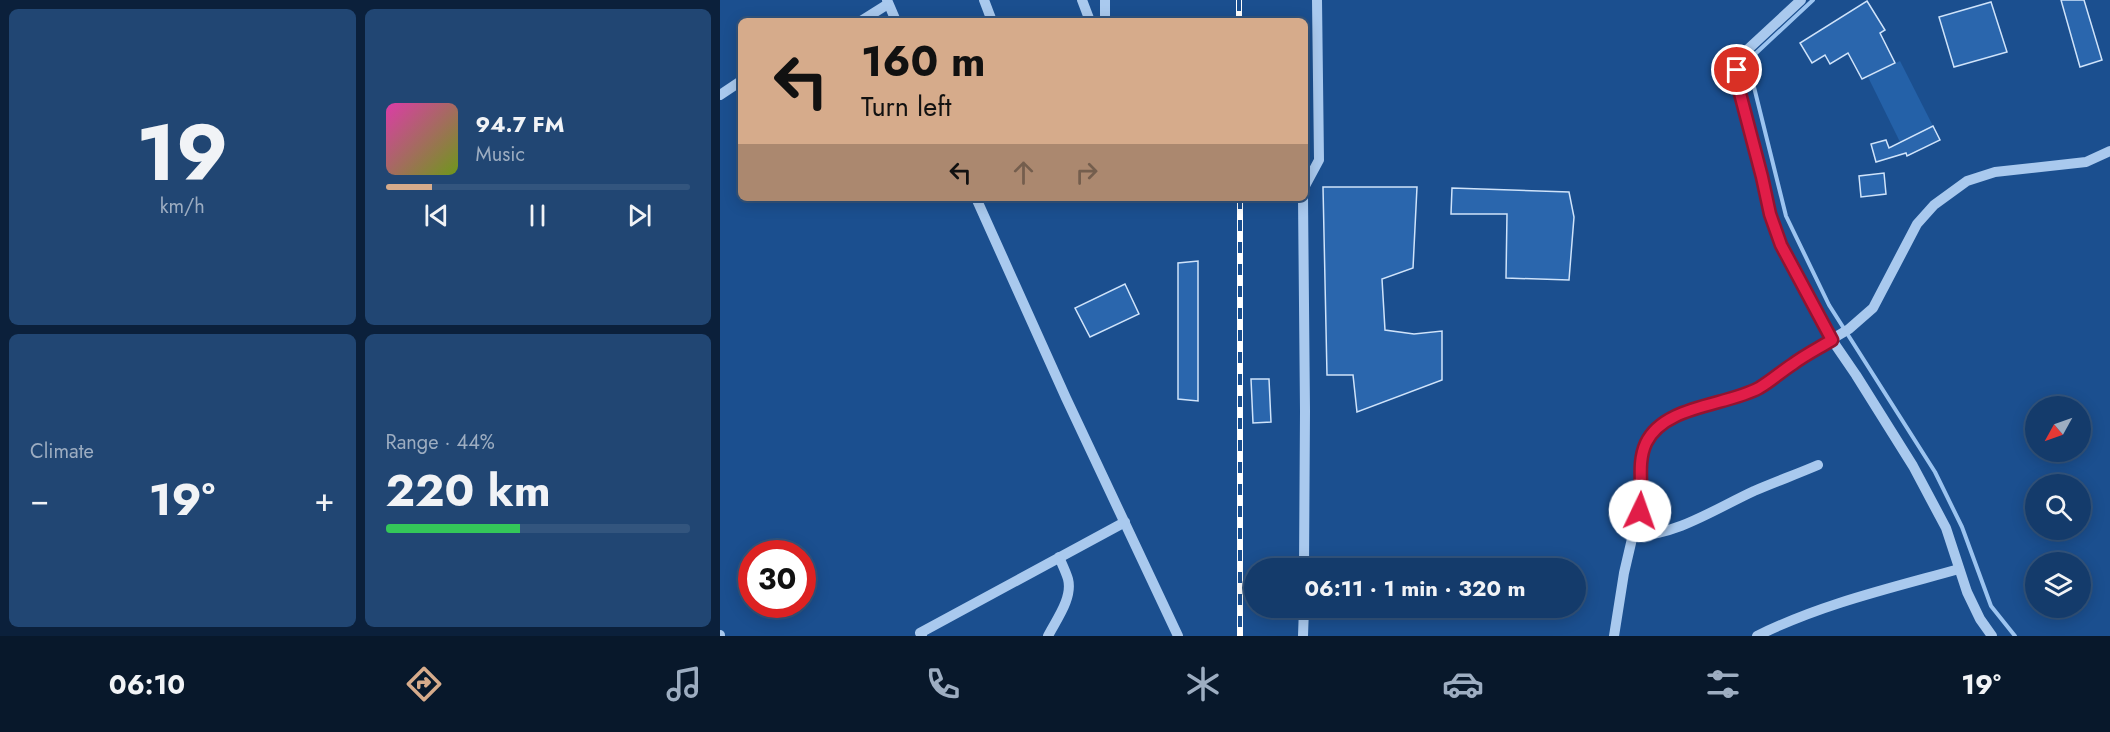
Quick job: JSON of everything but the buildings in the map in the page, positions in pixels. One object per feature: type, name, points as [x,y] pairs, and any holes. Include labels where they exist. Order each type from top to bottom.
[{"type":"street","points":[[984,0],[991,18]]},
{"type":"street","points":[[1082,0],[1089,18]]},
{"type":"street","points":[[1105,0],[1105,18]]},
{"type":"street","points":[[1308,180],[1318,160],[1317,0]]},
{"type":"street","points":[[1801,0],[1745,52],[1738,65],[1736,76],[1770,214],[1781,245],[1834,339],[1913,466],[1946,528],[1973,606],[1992,636]]},
{"type":"street","points":[[865,18],[888,2],[895,18]]},
{"type":"street","points":[[720,95],[738,83]]},
{"type":"street","points":[[1614,636],[1624,573],[1642,496],[1640,470],[1642,454],[1653,433],[1675,417],[1696,408],[1738,397],[1760,387],[1805,355],[1849,329],[1873,308],[1917,224],[1934,205],[1949,193],[1967,182],[1995,172],[2086,162],[2110,152]]},
{"type":"street","points":[[977,201],[1066,398],[1178,636]]},
{"type":"street","points":[[1303,201],[1304,558]]},
{"type":"street","points":[[1634,536],[1651,536],[1667,532],[1756,490],[1818,465]]},
{"type":"street","points":[[922,636],[920,633],[1125,522]]},
{"type":"street","points":[[1048,636],[1066,602],[1069,590],[1068,578],[1059,557]]},
{"type":"street","points":[[1757,636],[1791,619],[1831,605],[1959,569]]},
{"type":"street","points":[[1303,636],[1304,618]]},
{"type":"shaded area","points":[[1900,61],[1933,126],[1900,142],[1868,77]]},
{"type":"waterway","points":[[1813,0],[1753,56],[1750,71],[1786,216],[1829,305],[1935,472],[1962,527],[1991,606],[2015,636]]},
{"type":"railway","points":[[1239,0],[1239,18]]},
{"type":"railway","points":[[1240,201],[1240,636]]},
{"type":"route","points":[[1640,511],[1642,454],[1653,433],[1675,417],[1696,408],[1738,397],[1760,387],[1805,355],[1832,340],[1804,284],[1781,245],[1770,214],[1737,82],[1737,70]]}]
